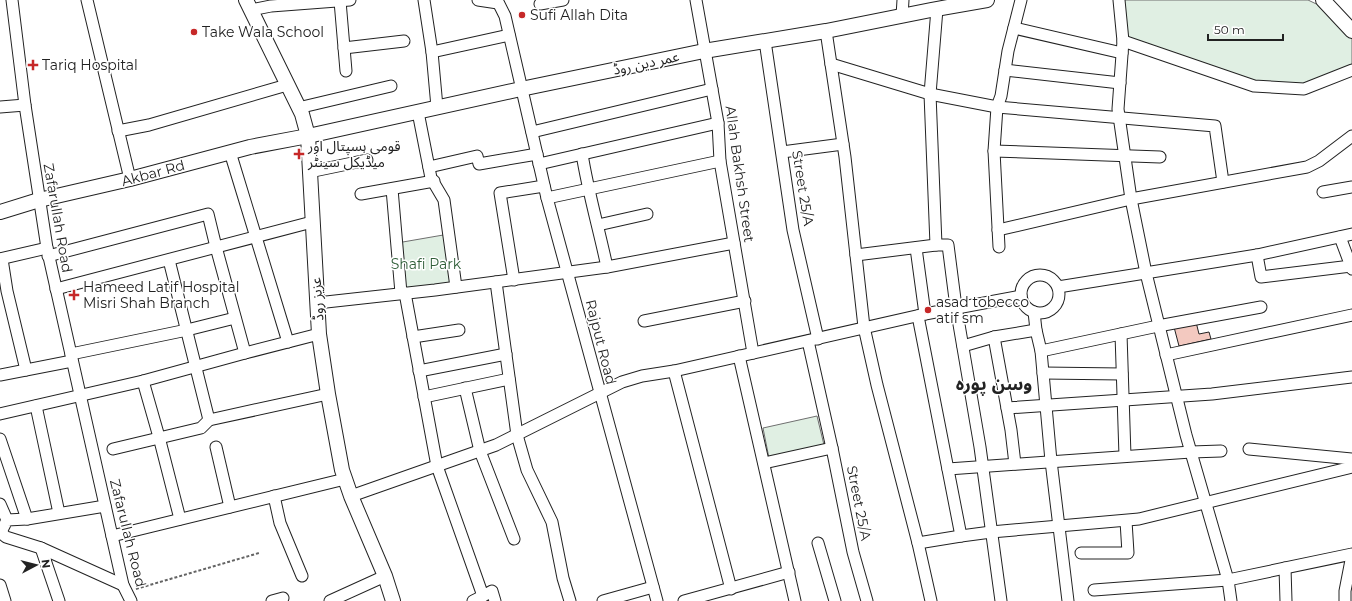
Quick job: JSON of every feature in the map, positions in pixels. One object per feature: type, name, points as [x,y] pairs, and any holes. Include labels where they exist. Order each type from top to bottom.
[{"type":"main road","name":"عمر دین روڈ","points":[[308,136],[437,107],[704,51],[826,31],[902,16],[933,6],[984,0]]},
{"type":"main road","points":[[1323,0],[1352,30]]},
{"type":"main road","name":"عزیز روڈ","points":[[249,5],[298,108],[305,124],[308,136],[319,334],[342,470],[394,601]]},
{"type":"main road","name":"Akbar Rd","points":[[0,212],[39,200],[130,179],[250,147],[308,136]]},
{"type":"street","name":"Zafarullah Road","points":[[12,0],[25,105],[48,252],[105,506],[127,593]]},
{"type":"street","points":[[87,0],[130,179]]},
{"type":"street","points":[[249,5],[345,0],[344,48],[346,71]]},
{"type":"street","points":[[424,0],[432,52],[437,107]]},
{"type":"street","points":[[478,0],[497,2]]},
{"type":"street","points":[[540,4],[563,0]]},
{"type":"street","name":"Allah Bakhsh Street","points":[[696,0],[718,123],[720,161],[753,353]]},
{"type":"street","points":[[902,16],[904,0]]},
{"type":"street","points":[[999,247],[994,151],[997,107],[1001,96],[1008,51],[1021,0]]},
{"type":"street","points":[[1119,0],[1123,40],[1118,109],[1131,199],[1158,326],[1190,452],[1228,580],[1231,601]]},
{"type":"street","name":"Rajput Road","points":[[497,2],[504,16],[547,198],[657,601]]},
{"type":"street","points":[[933,6],[930,94],[936,245]]},
{"type":"street","points":[[1014,28],[1122,53]]},
{"type":"street","points":[[826,31],[843,144],[864,327],[931,601]]},
{"type":"street","points":[[432,52],[509,35]]},
{"type":"street","points":[[1123,40],[1254,86],[1304,89],[1352,70]]},
{"type":"street","name":"Street 25/A","points":[[765,41],[794,230],[832,448],[853,552],[866,601]]},
{"type":"street","points":[[344,48],[404,42]]},
{"type":"street","points":[[831,64],[930,94],[997,107],[1215,126],[1223,182]]},
{"type":"street","points":[[1005,70],[1120,83]]},
{"type":"street","points":[[118,131],[149,125],[287,85]]},
{"type":"street","points":[[298,108],[391,86]]},
{"type":"street","points":[[532,132],[712,89]]},
{"type":"street","points":[[0,107],[25,105]]},
{"type":"street","points":[[418,112],[429,167],[434,181],[444,200],[456,287]]},
{"type":"street","points":[[429,167],[477,156],[479,164],[582,154],[718,123]]},
{"type":"street","points":[[998,230],[1131,199],[1266,175],[1307,166],[1319,161],[1352,136]]},
{"type":"street","points":[[782,152],[843,144]]},
{"type":"street","points":[[994,151],[1160,157]]},
{"type":"street","points":[[230,152],[288,342]]},
{"type":"street","points":[[582,154],[588,189],[607,267]]},
{"type":"street","points":[[309,172],[367,160]]},
{"type":"street","points":[[547,198],[720,161]]},
{"type":"street","points":[[361,194],[434,181]]},
{"type":"street","points":[[514,280],[500,193],[544,186]]},
{"type":"street","points":[[1323,192],[1352,187]]},
{"type":"street","points":[[392,189],[403,293],[413,337],[436,466],[478,599],[492,591],[495,601]]},
{"type":"street","points":[[26,370],[1,259],[48,252],[208,214],[245,353]]},
{"type":"street","points":[[598,225],[647,214]]},
{"type":"street","points":[[56,289],[312,222]]},
{"type":"street","points":[[1058,287],[1257,255],[1352,234]]},
{"type":"street","points":[[1257,255],[1261,277],[1351,268],[1340,237]]},
{"type":"street","points":[[317,303],[514,280],[607,267],[734,244]]},
{"type":"street","points":[[856,255],[936,245],[948,245],[956,307],[982,466],[1001,601]]},
{"type":"street","points":[[916,248],[922,315],[961,536]]},
{"type":"street","points":[[169,260],[197,366],[209,420]]},
{"type":"street","points":[[1037,275],[1051,278],[1058,287],[1059,296],[1055,305],[1052,309],[1044,313],[1034,312],[1025,306],[1021,296],[1025,282],[1037,275]]},
{"type":"street","points":[[496,282],[517,435],[527,470],[552,522],[563,578],[570,601]]},
{"type":"street","points":[[352,496],[496,445],[622,382],[642,376],[674,371],[956,307],[1021,296]]},
{"type":"street","points":[[644,321],[745,301]]},
{"type":"street","points":[[1041,351],[1158,326],[1261,307]]},
{"type":"street","points":[[1034,312],[1036,330],[1041,351],[1058,526],[1068,601]]},
{"type":"street","points":[[1166,354],[1352,315]]},
{"type":"street","points":[[0,375],[26,370],[235,318]]},
{"type":"street","points":[[413,337],[459,330]]},
{"type":"street","points":[[963,346],[994,337],[1036,330]]},
{"type":"street","points":[[0,414],[143,381],[319,334]]},
{"type":"street","points":[[1121,334],[1125,456]]},
{"type":"street","points":[[994,337],[1007,408],[1015,464]]},
{"type":"street","points":[[419,371],[506,354]]},
{"type":"street","points":[[739,356],[795,601]]},
{"type":"street","points":[[674,371],[731,589]]},
{"type":"street","points":[[1043,373],[1122,374]]},
{"type":"street","points":[[1007,408],[1212,394],[1352,377]]},
{"type":"street","points":[[424,397],[509,378]]},
{"type":"street","points":[[143,381],[180,519]]},
{"type":"street","points":[[465,388],[480,451],[514,539]]},
{"type":"street","points":[[113,449],[201,428],[209,420],[328,394]]},
{"type":"street","points":[[36,406],[59,513]]},
{"type":"street","points":[[0,439],[27,519]]},
{"type":"street","points":[[216,447],[230,507]]},
{"type":"street","points":[[764,463],[832,448]]},
{"type":"street","points":[[1249,449],[1352,459]]},
{"type":"street","points":[[948,469],[1125,456],[1221,451]]},
{"type":"street","points":[[918,543],[991,532],[1139,520],[1352,467]]},
{"type":"street","points":[[112,536],[346,479]]},
{"type":"street","points":[[274,496],[280,523],[302,576]]},
{"type":"street","points":[[0,504],[7,520]]},
{"type":"street","points":[[7,520],[27,519],[105,506]]},
{"type":"street","points":[[7,520],[1,532],[6,537],[41,548],[127,593]]},
{"type":"street","points":[[1081,553],[1128,553],[1126,521]]},
{"type":"street","points":[[818,543],[835,601]]},
{"type":"street","points":[[41,548],[59,601]]},
{"type":"street","points":[[1094,590],[1228,580],[1352,554],[1347,595]]},
{"type":"street","points":[[1285,568],[1286,601]]},
{"type":"street","points":[[684,601],[789,572]]},
{"type":"street","points":[[330,601],[385,576]]},
{"type":"street","points":[[603,601],[653,587]]},
{"type":"path","points":[[127,593],[259,553]]},
{"type":"green space","points":[[1119,0],[1308,0],[1333,12],[1352,31],[1352,70],[1304,89],[1254,86],[1123,41]]},
{"type":"green space","name":"Shafi Park","points":[[449,234],[456,287],[401,293],[397,243]]},
{"type":"green space","points":[[817,416],[824,445],[769,458],[763,428]]},
{"type":"building","points":[[1196,322],[1199,334],[1209,332],[1211,339],[1179,346],[1174,327]]},
{"type":"place","name":"Sufi Allah Dita","points":[[522,15]]},
{"type":"place","name":"Take Wala School","points":[[194,32]]},
{"type":"place","name":"Tariq Hospital","points":[[33,65]]},
{"type":"place","name":"قومی ہسپتال اور میڈیکل سینٹر","points":[[299,154]]},
{"type":"place","name":"Hameed Latif Hospital Misri Shah Branch","points":[[74,295]]},
{"type":"place","name":"asad tobecco atif sm","points":[[928,310]]},
{"type":"district","name":"وسن پورہ","points":[[994,384]]}]
